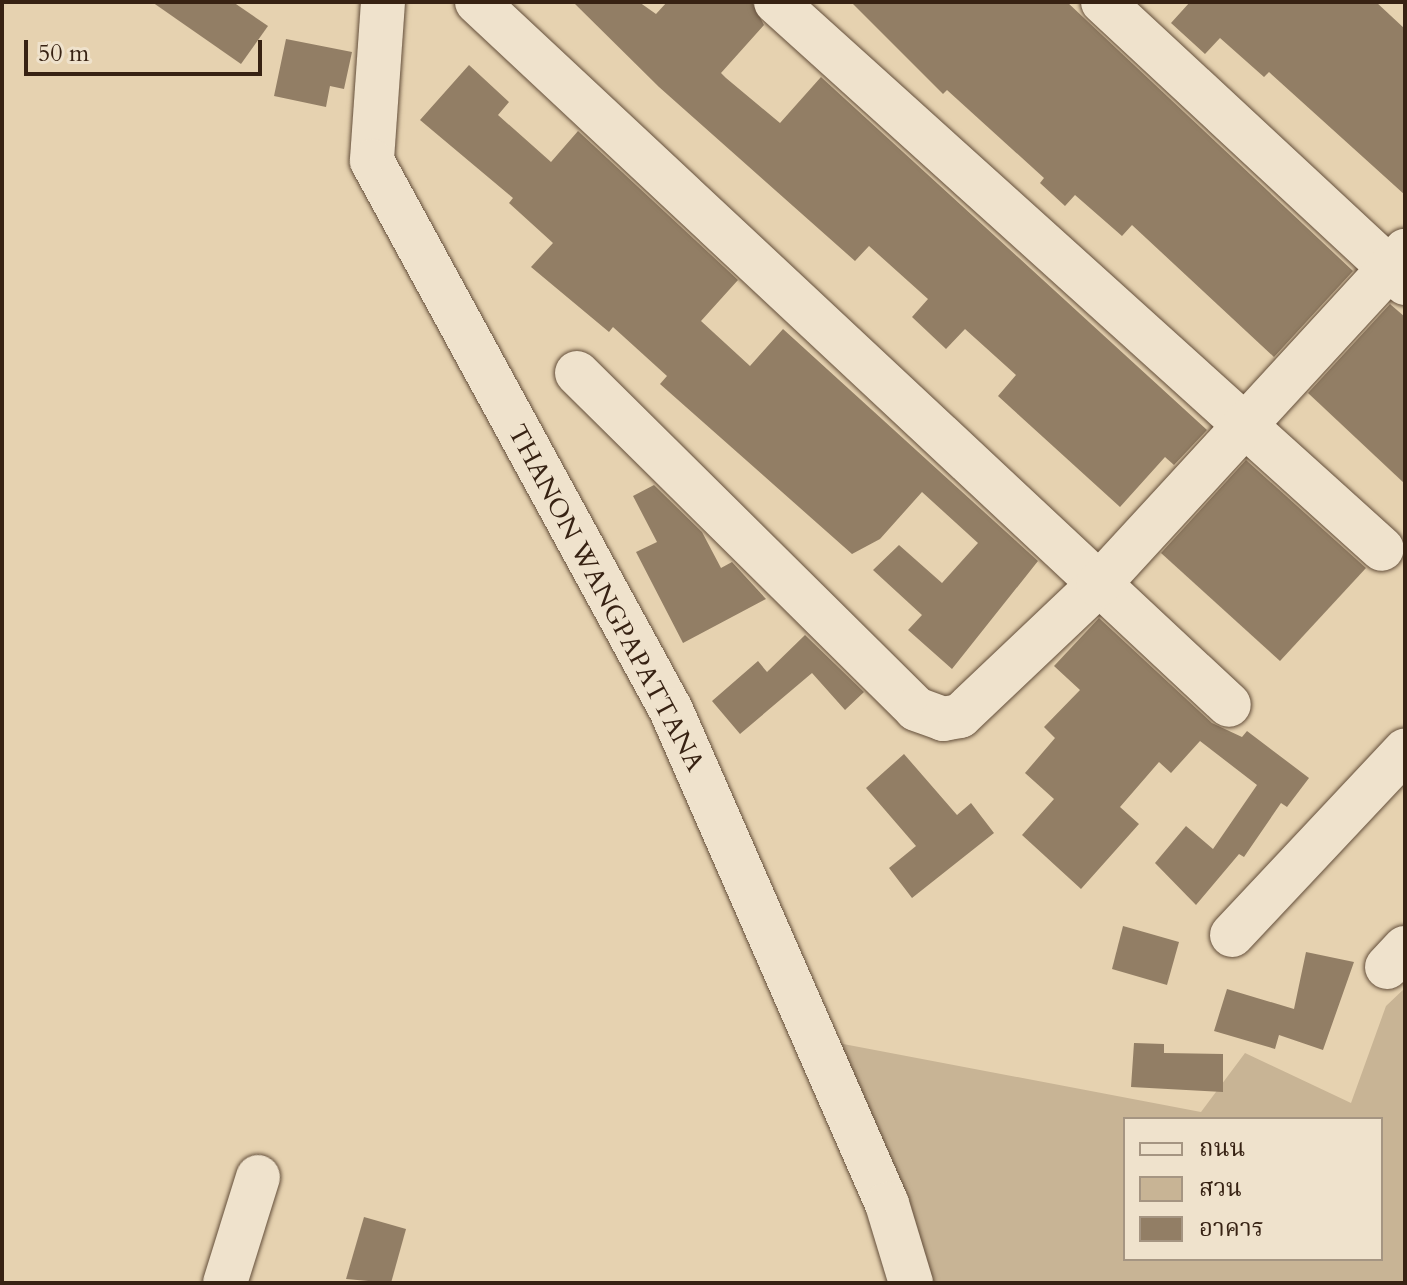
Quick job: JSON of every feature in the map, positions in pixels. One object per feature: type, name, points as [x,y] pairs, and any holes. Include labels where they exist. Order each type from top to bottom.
[{"type":"street","name":"THANON WANGPAPATTANA","points":[[383,2],[372,161],[671,710],[887,1204],[911,1283]]},
{"type":"street","points":[[477,2],[1229,705]]},
{"type":"street","points":[[776,2],[1382,549]]},
{"type":"street","points":[[577,373],[929,716],[960,716],[1098,585],[1244,426],[1400,267],[1103,2]]},
{"type":"street","points":[[1232,935],[1405,751]]},
{"type":"street","points":[[225,1283],[258,1177]]},
{"type":"green space","points":[[1405,988],[1405,1283],[913,1283],[838,1043],[1201,1112],[1245,1053],[1351,1103],[1386,1006]]},
{"type":"building","points":[[152,2],[233,2],[268,26],[241,64]]},
{"type":"building","points":[[573,2],[639,2],[656,14],[667,2],[752,2],[764,25],[721,73],[726,78],[780,123],[821,77],[1207,430],[1174,465],[1165,457],[1120,507],[998,396],[1016,375],[965,329],[946,349],[912,317],[928,299],[869,246],[855,261],[659,87]]},
{"type":"building","points":[[851,2],[1067,2],[1353,271],[1274,357],[1132,225],[1122,236],[1075,195],[1065,206],[1040,183],[1044,178],[947,90],[943,94]]},
{"type":"building","points":[[1190,2],[1376,2],[1405,29],[1405,195],[1269,72],[1264,77],[1220,38],[1205,54],[1171,23]]},
{"type":"building","points":[[286,39],[352,52],[344,89],[330,86],[326,107],[274,96]]},
{"type":"building","points":[[469,65],[509,102],[498,115],[551,162],[578,131],[738,280],[701,321],[750,366],[783,329],[1038,561],[952,669],[908,630],[922,615],[873,570],[899,545],[942,583],[978,543],[922,492],[880,539],[852,554],[660,384],[667,376],[613,327],[609,332],[531,267],[553,243],[509,203],[513,198],[420,120]]},
{"type":"building","points":[[1390,304],[1405,317],[1405,484],[1308,393]]},
{"type":"building","points":[[1246,460],[1366,568],[1280,661],[1161,553]]},
{"type":"building","points":[[654,485],[702,532],[721,568],[732,562],[766,599],[683,643],[636,552],[657,542],[633,496]]},
{"type":"building","points":[[1099,618],[1212,723],[1242,737],[1247,731],[1309,778],[1287,807],[1281,803],[1244,857],[1239,854],[1196,905],[1155,863],[1186,826],[1213,849],[1257,785],[1200,741],[1171,773],[1159,762],[1120,807],[1139,824],[1081,889],[1022,835],[1054,799],[1025,773],[1055,738],[1044,727],[1080,690],[1054,666]]},
{"type":"building","points":[[805,635],[864,692],[845,710],[812,673],[740,734],[712,701],[758,661],[767,672]]},
{"type":"building","points":[[904,754],[957,815],[971,803],[994,833],[912,898],[889,868],[916,846],[866,788]]},
{"type":"building","points":[[1123,926],[1179,942],[1167,985],[1112,969]]},
{"type":"building","points":[[1306,952],[1354,962],[1323,1050],[1279,1035],[1275,1049],[1214,1031],[1227,989],[1294,1009]]},
{"type":"building","points":[[1134,1043],[1164,1044],[1164,1053],[1223,1054],[1223,1092],[1131,1087]]},
{"type":"building","points":[[364,1217],[406,1229],[391,1283],[346,1279]]}]
